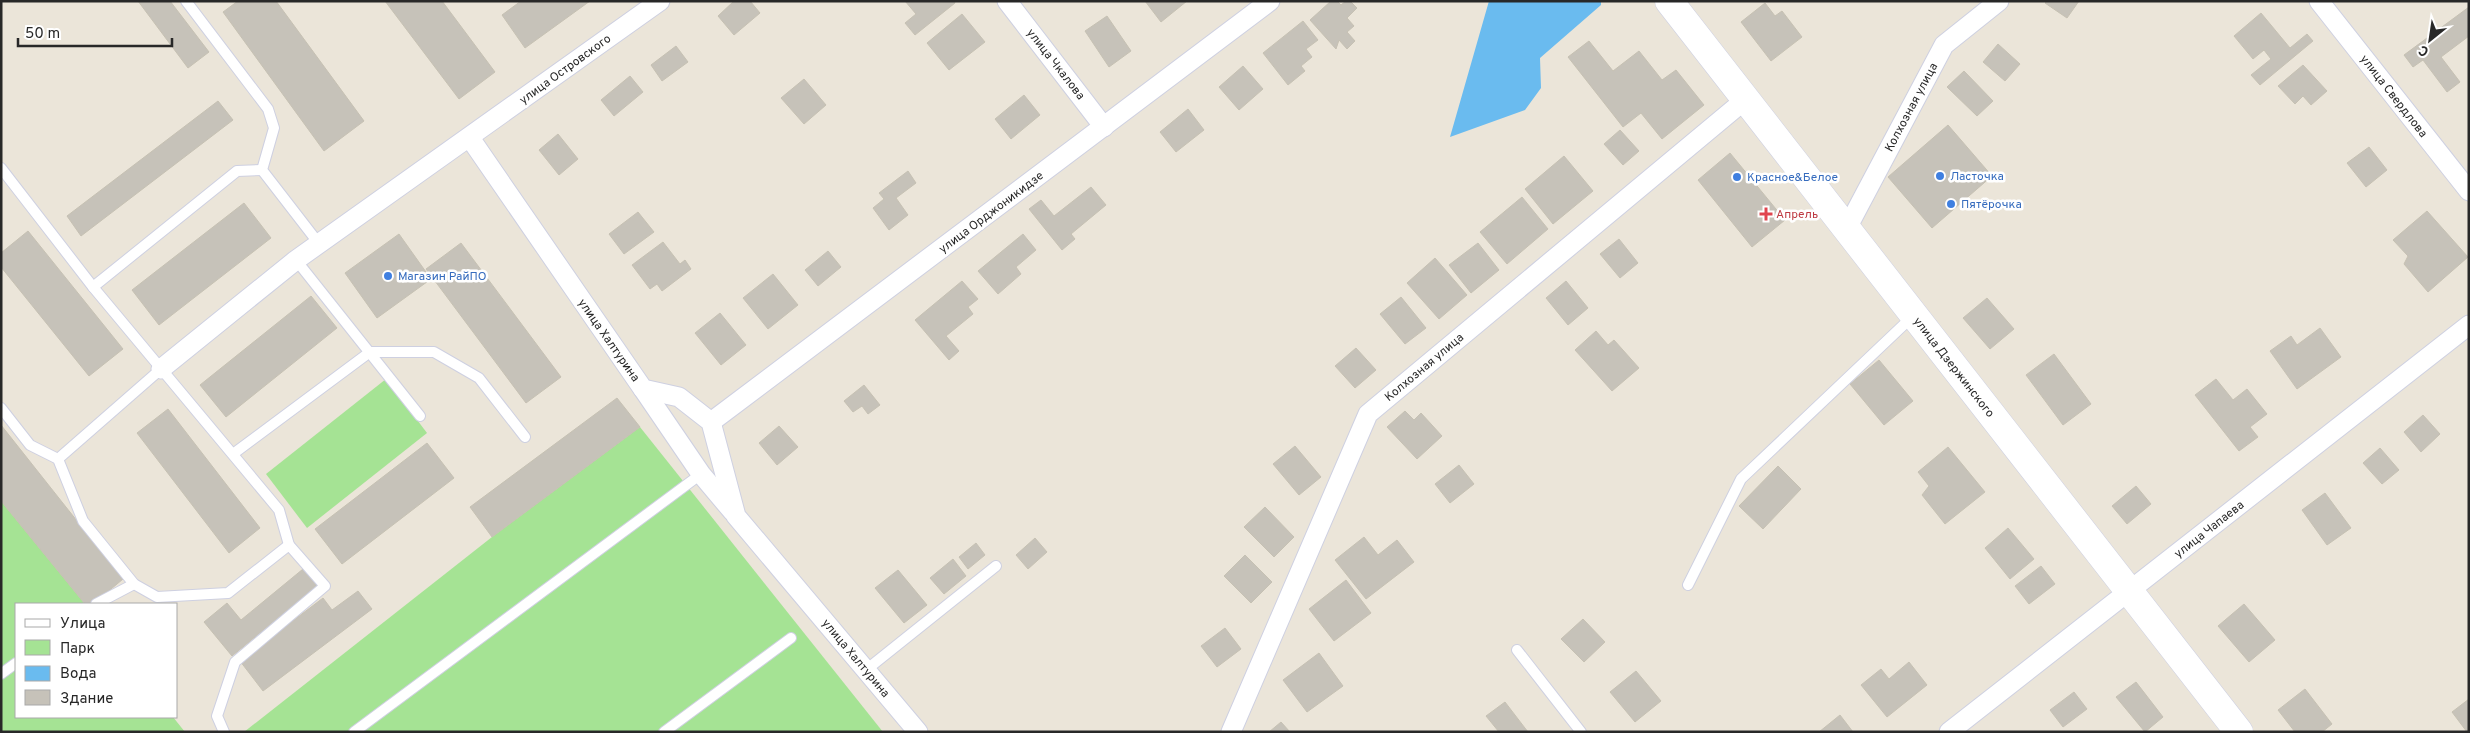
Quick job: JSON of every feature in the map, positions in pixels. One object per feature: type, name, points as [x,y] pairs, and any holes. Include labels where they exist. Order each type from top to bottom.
[{"type":"street","name":"улица Островского","points":[[161,369],[296,260],[320,245],[660,1]]},
{"type":"street","name":"улица Чкалова","points":[[1007,1],[1104,127]]},
{"type":"street","name":"улица Орджоникидзе","points":[[712,422],[1270,1]]},
{"type":"street","name":"улица Дзержинского","points":[[1669,1],[2239,732]]},
{"type":"street","name":"Колхозная улица","points":[[1846,230],[1944,45],[1999,1]]},
{"type":"street","name":"улица Свердлова","points":[[2319,1],[2469,191]]},
{"type":"street","name":"Колхозная улица","points":[[1231,732],[1368,414],[1746,99]]},
{"type":"street","name":"улица Халтурина","points":[[470,138],[643,388],[679,397],[712,422],[736,516],[918,732]]},
{"type":"street","name":"улица Чапаева","points":[[1949,732],[2469,325]]},
{"type":"street","points":[[643,388],[701,474],[736,516]]},
{"type":"lane","points":[[186,1],[268,109],[274,128],[262,170]]},
{"type":"lane","points":[[1,168],[92,287],[279,510],[289,545],[325,586],[235,662],[218,716],[224,732]]},
{"type":"lane","points":[[262,170],[320,245]]},
{"type":"lane","points":[[92,287],[238,171],[262,170]]},
{"type":"lane","points":[[296,260],[420,416]]},
{"type":"lane","points":[[1688,585],[1742,479],[1914,316]]},
{"type":"lane","points":[[233,454],[370,352],[434,352],[479,378],[525,437]]},
{"type":"lane","points":[[58,459],[161,369]]},
{"type":"lane","points":[[1,408],[30,445],[58,459],[83,521],[134,584],[157,597],[228,593],[289,545]]},
{"type":"lane","points":[[354,732],[701,474]]},
{"type":"lane","points":[[866,670],[996,566]]},
{"type":"lane","points":[[98,603],[134,584]]},
{"type":"lane","points":[[664,732],[791,638]]},
{"type":"lane","points":[[1517,650],[1581,732]]},
{"type":"lane","points":[[1,674],[15,664]]},
{"type":"green space","points":[[386,379],[427,433],[307,528],[266,474]]},
{"type":"green space","points":[[640,427],[883,732],[244,732],[492,537]]},
{"type":"green space","points":[[1,501],[84,603],[15,603],[15,718],[174,718],[185,732],[1,732]]},
{"type":"water","points":[[1489,1],[1601,1],[1601,5],[1540,58],[1541,88],[1525,110],[1450,137]]},
{"type":"building","points":[[138,1],[170,1],[209,52],[188,68]]},
{"type":"building","points":[[238,1],[276,1],[364,121],[324,151],[223,12]]},
{"type":"building","points":[[385,1],[442,1],[495,72],[459,99]]},
{"type":"building","points":[[521,1],[590,1],[525,48],[502,15]]},
{"type":"building","points":[[734,1],[750,1],[760,13],[734,35],[718,16]]},
{"type":"building","points":[[905,1],[954,1],[955,3],[915,35],[905,23],[916,14]]},
{"type":"building","points":[[1145,1],[1187,1],[1161,22]]},
{"type":"building","points":[[1331,1],[1337,1],[1341,5],[1346,1],[1350,1],[1357,8],[1347,18],[1354,26],[1347,32],[1355,41],[1347,49],[1339,40],[1336,49],[1310,20]]},
{"type":"building","points":[[2047,1],[2079,1],[2067,18],[2045,3]]},
{"type":"building","points":[[1765,3],[1775,16],[1782,11],[1802,37],[1771,61],[1741,22]]},
{"type":"building","points":[[2469,7],[2469,36],[2441,57],[2460,82],[2447,92],[2423,60],[2413,67],[2404,55]]},
{"type":"building","points":[[2261,13],[2290,48],[2307,34],[2313,41],[2260,85],[2251,75],[2271,59],[2264,50],[2253,59],[2234,36]]},
{"type":"building","points":[[962,14],[985,42],[949,70],[927,43]]},
{"type":"building","points":[[1107,16],[1131,51],[1109,67],[1085,31]]},
{"type":"building","points":[[1303,21],[1318,40],[1306,49],[1312,57],[1301,66],[1305,71],[1288,85],[1263,53]]},
{"type":"building","points":[[1589,41],[1613,71],[1639,51],[1662,80],[1676,70],[1704,105],[1662,139],[1641,113],[1623,127],[1568,57]]},
{"type":"building","points":[[1998,44],[2020,64],[2005,81],[1983,62]]},
{"type":"building","points":[[676,46],[688,62],[662,81],[651,65]]},
{"type":"building","points":[[2303,65],[2327,91],[2311,105],[2303,96],[2295,104],[2278,86]]},
{"type":"building","points":[[1243,66],[1263,89],[1239,110],[1219,87]]},
{"type":"building","points":[[1964,71],[1993,101],[1977,116],[1947,87]]},
{"type":"building","points":[[630,76],[643,92],[614,116],[601,100]]},
{"type":"building","points":[[804,79],[826,105],[804,124],[781,98]]},
{"type":"building","points":[[1024,95],[1040,115],[1011,139],[995,119]]},
{"type":"building","points":[[218,101],[233,120],[81,236],[67,216]]},
{"type":"building","points":[[1188,109],[1204,130],[1176,152],[1160,132]]},
{"type":"building","name":"Ласточка","points":[[1948,125],[1992,176],[1932,228],[1888,177]]},
{"type":"building","points":[[1620,130],[1639,151],[1623,165],[1604,144]]},
{"type":"building","points":[[558,134],[578,159],[559,175],[539,150]]},
{"type":"building","points":[[2369,147],[2387,170],[2366,187],[2347,163]]},
{"type":"building","points":[[1730,153],[1785,220],[1752,247],[1698,180]]},
{"type":"building","points":[[1564,156],[1593,191],[1553,224],[1525,189]]},
{"type":"building","points":[[908,171],[916,183],[896,198],[908,215],[889,230],[873,208],[884,199],[879,193]]},
{"type":"building","points":[[1091,187],[1106,205],[1071,234],[1075,239],[1062,250],[1029,209],[1041,200],[1054,216]]},
{"type":"building","points":[[1522,197],[1548,229],[1507,264],[1480,232]]},
{"type":"building","points":[[244,203],[271,238],[159,325],[132,290]]},
{"type":"building","points":[[2427,211],[2468,257],[2428,292],[2404,264],[2408,256],[2393,240]]},
{"type":"building","points":[[638,212],[654,232],[624,254],[609,234]]},
{"type":"building","points":[[28,231],[123,349],[89,376],[1,267],[1,253]]},
{"type":"building","name":"Магазин РайПО","points":[[399,234],[431,279],[377,318],[345,273]]},
{"type":"building","points":[[1023,234],[1036,250],[1016,267],[1021,274],[998,294],[978,271]]},
{"type":"building","points":[[1619,239],[1638,263],[1620,278],[1600,254]]},
{"type":"building","points":[[663,242],[680,264],[685,260],[691,269],[662,291],[657,284],[650,289],[632,265]]},
{"type":"building","points":[[461,243],[561,377],[526,403],[426,269]]},
{"type":"building","points":[[1478,243],[1499,270],[1471,293],[1449,265]]},
{"type":"building","points":[[828,251],[841,267],[818,286],[805,270]]},
{"type":"building","points":[[1435,258],[1467,295],[1439,319],[1407,283]]},
{"type":"building","points":[[773,274],[798,305],[768,329],[743,298]]},
{"type":"building","points":[[962,281],[978,299],[968,307],[973,314],[946,336],[959,351],[949,360],[915,320]]},
{"type":"building","points":[[1566,281],[1588,308],[1568,325],[1546,298]]},
{"type":"building","points":[[311,296],[337,328],[226,417],[200,385]]},
{"type":"building","points":[[1401,297],[1426,328],[1405,344],[1380,314]]},
{"type":"building","points":[[1987,298],[2014,329],[1990,349],[1963,318]]},
{"type":"building","points":[[720,313],[746,345],[721,365],[695,333]]},
{"type":"building","points":[[2320,328],[2341,357],[2297,389],[2270,351],[2291,336],[2297,345]]},
{"type":"building","points":[[1596,331],[1608,345],[1614,340],[1639,368],[1612,391],[1575,350]]},
{"type":"building","points":[[1356,348],[1376,370],[1355,388],[1335,366]]},
{"type":"building","points":[[2054,354],[2091,404],[2063,425],[2026,375]]},
{"type":"building","points":[[1879,360],[1913,401],[1884,425],[1850,384]]},
{"type":"building","points":[[2216,379],[2233,400],[2247,389],[2267,414],[2250,427],[2258,437],[2239,451],[2195,395]]},
{"type":"building","points":[[864,385],[880,405],[868,414],[862,406],[853,412],[844,401]]},
{"type":"building","points":[[617,398],[640,427],[492,537],[470,507]]},
{"type":"building","points":[[168,409],[260,528],[229,553],[137,433]]},
{"type":"building","points":[[1405,411],[1414,420],[1421,413],[1442,436],[1417,459],[1387,427]]},
{"type":"building","points":[[2423,415],[2440,434],[2421,452],[2404,432]]},
{"type":"building","points":[[1,425],[123,579],[94,603],[84,603],[1,501]]},
{"type":"building","points":[[779,426],[798,447],[777,465],[759,443]]},
{"type":"building","points":[[427,443],[454,478],[342,564],[315,529]]},
{"type":"building","points":[[1295,446],[1321,477],[1299,495],[1273,464]]},
{"type":"building","points":[[1948,447],[1985,492],[1945,524],[1922,495],[1929,486],[1918,472]]},
{"type":"building","points":[[2380,448],[2399,470],[2382,484],[2363,463]]},
{"type":"building","points":[[1459,465],[1474,484],[1450,503],[1435,484]]},
{"type":"building","points":[[1778,466],[1801,489],[1763,529],[1739,506]]},
{"type":"building","points":[[2136,486],[2151,504],[2127,524],[2112,506]]},
{"type":"building","points":[[2325,493],[2351,528],[2327,545],[2302,510]]},
{"type":"building","points":[[1265,507],[1294,537],[1274,557],[1244,527]]},
{"type":"building","points":[[2008,528],[2034,559],[2010,579],[1985,548]]},
{"type":"building","points":[[1364,537],[1378,555],[1397,540],[1414,562],[1366,599],[1335,560]]},
{"type":"building","points":[[1035,538],[1047,552],[1028,569],[1016,555]]},
{"type":"building","points":[[976,543],[985,555],[968,569],[959,557]]},
{"type":"building","points":[[1245,555],[1272,582],[1251,603],[1224,576]]},
{"type":"building","points":[[953,559],[966,576],[944,594],[930,578]]},
{"type":"building","points":[[2041,566],[2055,584],[2029,604],[2015,586]]},
{"type":"building","points":[[303,569],[317,586],[232,656],[204,622],[227,603],[241,620]]},
{"type":"building","points":[[898,570],[927,605],[904,623],[875,588]]},
{"type":"building","points":[[1346,580],[1371,613],[1334,641],[1309,609]]},
{"type":"building","points":[[358,591],[372,609],[263,691],[240,661],[323,598],[332,610]]},
{"type":"building","points":[[2244,604],[2275,640],[2249,662],[2218,626]]},
{"type":"building","points":[[1583,619],[1605,642],[1584,662],[1561,639]]},
{"type":"building","points":[[1225,628],[1241,649],[1217,667],[1201,646]]},
{"type":"building","points":[[1319,653],[1343,686],[1307,712],[1283,680]]},
{"type":"building","points":[[1909,662],[1927,685],[1887,717],[1861,685],[1881,669],[1889,679]]},
{"type":"building","points":[[1636,671],[1661,701],[1635,722],[1610,692]]},
{"type":"building","points":[[2136,682],[2163,717],[2145,732],[2116,697]]},
{"type":"building","points":[[2305,689],[2332,724],[2322,732],[2295,732],[2278,710]]},
{"type":"building","points":[[2074,692],[2087,709],[2063,727],[2050,710]]},
{"type":"building","points":[[2469,699],[2469,732],[2467,732],[2452,712]]},
{"type":"building","points":[[1505,702],[1528,732],[1499,732],[1486,716]]},
{"type":"building","points":[[1840,715],[1853,732],[1819,732]]},
{"type":"building","points":[[1281,722],[1290,732],[1269,732]]},
{"type":"place","name":"Ласточка","points":[[1940,176]]},
{"type":"place","name":"Красное&Белое","points":[[1737,177]]},
{"type":"place","name":"Пятёрочка","points":[[1951,204]]},
{"type":"place","name":"Апрель","points":[[1766,214]]},
{"type":"place","name":"Магазин РайПО","points":[[388,276]]}]
